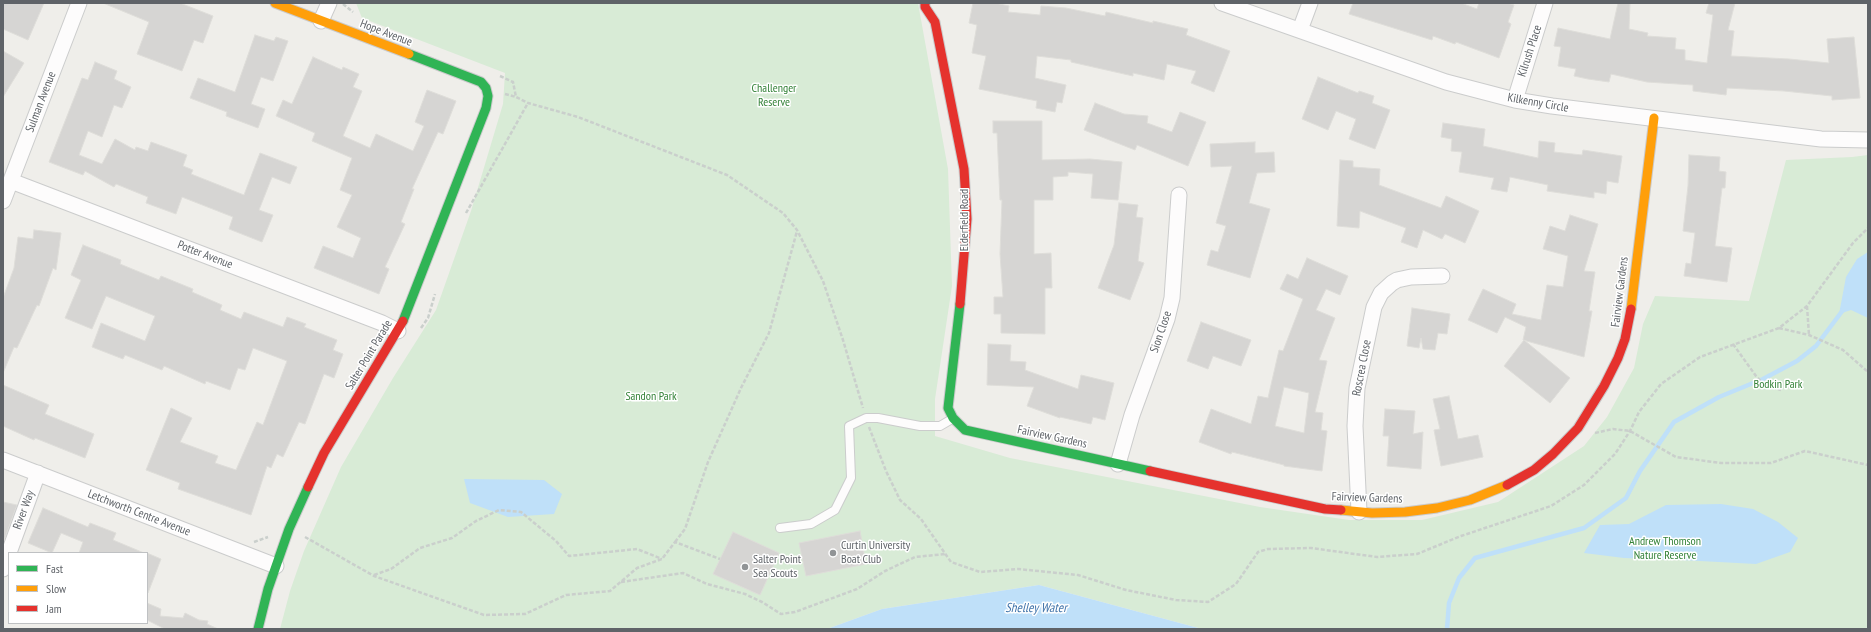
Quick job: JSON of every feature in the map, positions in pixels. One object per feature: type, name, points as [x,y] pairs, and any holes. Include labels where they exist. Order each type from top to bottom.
[{"type":"street","name":"Sulman Avenue","points":[[3,201],[79,3]]},
{"type":"street","name":"Hope Avenue","points":[[275,3],[473,78],[481,82],[486,88]]},
{"type":"street","points":[[321,21],[329,3]]},
{"type":"street","name":"Elderfield Road","points":[[925,3],[935,22],[964,169],[967,219],[964,267],[948,399],[948,408],[953,418]]},
{"type":"street","name":"Elderfield Road","points":[[935,22],[938,3]]},
{"type":"street","name":"Kilkenny Circle","points":[[1222,3],[1446,82],[1515,100],[1552,106],[1821,139],[1868,140]]},
{"type":"street","points":[[1300,30],[1310,3]]},
{"type":"street","name":"Kilrush Place","points":[[1515,100],[1545,3]]},
{"type":"street","name":"Salter Point Parade","points":[[258,629],[276,566],[289,529],[324,453],[398,331],[433,248],[486,108],[488,96],[486,88]]},
{"type":"street","name":"Fairview Gardens","points":[[953,418],[961,427],[969,431],[1325,509],[1359,512],[1405,512],[1437,508],[1470,500],[1499,489],[1534,470],[1553,454],[1578,428],[1604,386],[1618,358],[1625,339],[1630,316],[1654,118]]},
{"type":"street","name":"Potter Avenue","points":[[11,181],[382,323],[398,331]]},
{"type":"street","name":"Sion Close","points":[[1118,464],[1132,415],[1167,319],[1172,298],[1179,195]]},
{"type":"street","name":"Roscrea Close","points":[[1359,512],[1355,426],[1357,388],[1374,307],[1381,293],[1397,280],[1411,277],[1442,276]]},
{"type":"street","name":"Letchworth Centre Avenue","points":[[3,460],[276,566]]},
{"type":"street","name":"River Way","points":[[9,552],[38,473]]},
{"type":"street","name":"River Way","points":[[3,569],[8,555]]},
{"type":"lane","points":[[780,528],[811,524],[835,510],[851,478],[849,426],[866,418],[878,418],[920,426],[940,426],[953,418]]},
{"type":"path","points":[[341,3],[354,13]]},
{"type":"path","points":[[497,75],[513,82],[516,97],[528,103],[578,117],[727,175],[783,213],[797,230],[823,281],[843,340],[866,418],[886,471],[900,500],[921,518],[951,562],[980,572],[1018,569],[1078,575],[1126,590],[1176,600],[1208,602],[1236,584],[1258,552],[1268,549],[1311,548],[1377,557],[1417,554],[1461,536],[1551,506],[1584,486],[1615,454],[1630,431],[1639,412],[1661,384],[1700,357],[1779,328],[1808,306],[1854,243],[1868,228]]},
{"type":"path","points":[[305,537],[374,576],[484,615],[525,614],[566,595],[610,591],[637,568],[662,559],[685,528],[708,462],[741,388],[769,334],[797,230]]},
{"type":"path","points":[[1808,306],[1809,335]]},
{"type":"path","points":[[1779,328],[1809,335],[1843,350],[1868,372]]},
{"type":"path","points":[[1733,344],[1764,385],[1781,390]]},
{"type":"path","points":[[1578,428],[1585,432],[1598,434],[1612,429],[1630,431],[1676,457],[1721,463],[1771,463],[1805,451],[1868,465]]},
{"type":"path","points":[[374,576],[391,569],[420,548],[452,538],[476,521],[499,510],[521,512],[556,541],[569,556],[637,549],[662,559]]},
{"type":"path","points":[[675,542],[720,560]]},
{"type":"path","points":[[620,582],[683,573],[707,584],[745,594],[762,602],[781,614],[802,610],[857,589],[885,571],[915,557],[945,554]]},
{"type":"green space","name":"Sandon Park","points":[[356,3],[918,3],[948,169],[952,286],[935,399],[935,436],[1010,458],[1260,507],[1349,520],[1422,520],[1498,502],[1584,446],[1607,417],[1634,368],[1643,324],[1655,296],[1749,301],[1786,160],[1868,155],[1868,629],[1202,629],[1039,585],[882,609],[827,629],[280,629],[290,591],[304,551],[341,467],[393,378],[436,310],[471,211],[503,104],[505,73],[362,18]]},
{"type":"water","points":[[1868,252],[1868,318],[1851,310],[1839,314],[1846,277],[1857,259]]},
{"type":"water","points":[[464,479],[544,480],[562,494],[554,514],[508,517],[470,503]]},
{"type":"water","points":[[1721,504],[1753,509],[1778,522],[1798,538],[1790,552],[1756,564],[1624,558],[1584,553],[1600,525],[1629,524],[1666,505]]},
{"type":"water","name":"Shelley Water","points":[[1039,585],[1202,629],[827,629],[882,609]]},
{"type":"building","points":[[3,3],[44,3],[28,40],[3,29]]},
{"type":"building","points":[[103,3],[180,3],[213,16],[203,43],[194,40],[182,71],[137,54],[149,22]]},
{"type":"building","points":[[973,3],[995,3],[1009,6],[1008,12],[1040,15],[1041,6],[1066,8],[1105,16],[1106,12],[1153,23],[1153,21],[1188,29],[1186,35],[1230,51],[1214,92],[1191,83],[1196,71],[1167,64],[1164,80],[1133,73],[1133,76],[1071,62],[1071,60],[1037,56],[1035,78],[1066,85],[1062,103],[1057,102],[1055,112],[1036,108],[1037,101],[979,89],[986,56],[972,53],[977,25],[969,23]]},
{"type":"building","points":[[1353,3],[1461,3],[1477,9],[1479,3],[1507,3],[1514,5],[1508,22],[1511,24],[1499,58],[1456,42],[1455,44],[1433,36],[1432,40],[1349,14]]},
{"type":"building","points":[[1618,3],[1630,3],[1629,29],[1648,33],[1647,36],[1676,38],[1675,49],[1685,50],[1685,60],[1707,63],[1713,15],[1706,13],[1709,3],[1735,3],[1728,30],[1734,31],[1731,56],[1829,63],[1827,39],[1854,37],[1860,98],[1832,100],[1832,96],[1784,91],[1727,88],[1726,95],[1693,91],[1693,85],[1647,82],[1611,74],[1609,82],[1588,79],[1574,76],[1576,69],[1558,66],[1561,47],[1554,46],[1558,28],[1610,39]]},
{"type":"building","points":[[255,35],[274,41],[276,37],[288,41],[273,81],[261,77],[251,104],[265,109],[258,128],[226,116],[227,112],[190,98],[198,78],[235,92]]},
{"type":"building","points":[[3,51],[24,63],[3,97]]},
{"type":"building","points":[[313,57],[342,70],[343,67],[359,74],[353,87],[362,91],[343,136],[370,148],[376,134],[413,151],[424,126],[415,122],[427,90],[456,101],[443,134],[438,132],[412,189],[414,189],[401,222],[405,224],[385,267],[389,269],[379,294],[314,268],[323,246],[353,258],[361,238],[337,227],[352,195],[340,190],[352,158],[312,141],[315,133],[276,116],[283,100],[292,104]]},
{"type":"building","points":[[95,62],[117,71],[114,79],[131,87],[122,108],[114,105],[102,137],[88,131],[79,155],[102,164],[115,139],[135,150],[136,147],[148,151],[151,142],[187,155],[183,166],[193,170],[191,174],[244,195],[260,153],[297,167],[290,184],[272,177],[259,210],[273,215],[262,242],[229,229],[233,217],[182,197],[176,214],[146,203],[148,197],[116,184],[114,187],[85,171],[83,175],[49,162],[82,78],[88,80]]},
{"type":"building","points":[[1318,77],[1358,93],[1359,91],[1374,96],[1372,103],[1390,110],[1375,149],[1349,139],[1356,119],[1336,111],[1328,130],[1302,119]]},
{"type":"building","points":[[1095,103],[1124,114],[1148,116],[1147,123],[1172,132],[1180,112],[1206,122],[1188,166],[1137,145],[1135,150],[1084,130]]},
{"type":"building","points":[[993,121],[1042,121],[1042,160],[1090,159],[1122,162],[1118,200],[1091,198],[1093,174],[1068,172],[1068,176],[1053,177],[1053,200],[1034,200],[1034,254],[1051,253],[1052,288],[1045,288],[1045,334],[1001,333],[1001,314],[994,314],[994,297],[1003,297],[1000,254],[1002,200],[1000,200],[997,133],[993,133]]},
{"type":"building","points":[[1443,123],[1485,129],[1483,146],[1538,158],[1539,141],[1555,143],[1554,152],[1582,155],[1583,150],[1622,156],[1618,183],[1607,181],[1606,194],[1594,192],[1594,198],[1547,191],[1548,185],[1510,177],[1507,192],[1491,189],[1494,178],[1459,172],[1462,152],[1451,151],[1452,139],[1441,137]]},
{"type":"building","points":[[1255,142],[1255,153],[1274,152],[1275,172],[1257,173],[1249,203],[1270,209],[1250,278],[1207,265],[1211,250],[1218,252],[1226,226],[1216,223],[1232,166],[1211,167],[1210,144]]},
{"type":"building","points":[[1689,155],[1720,157],[1719,171],[1726,172],[1725,188],[1722,188],[1715,246],[1732,248],[1727,282],[1684,276],[1686,263],[1691,264],[1695,233],[1683,231],[1688,186]]},
{"type":"building","points":[[1340,160],[1353,161],[1353,167],[1380,169],[1379,185],[1441,208],[1446,196],[1479,211],[1465,243],[1445,234],[1442,239],[1423,230],[1417,248],[1401,242],[1406,228],[1360,211],[1359,228],[1337,226]]},
{"type":"building","points":[[1119,203],[1138,205],[1136,217],[1143,218],[1138,261],[1144,263],[1130,300],[1098,288],[1114,245]]},
{"type":"building","points":[[1570,215],[1598,224],[1584,271],[1595,272],[1589,311],[1592,311],[1584,357],[1523,340],[1526,327],[1505,317],[1497,333],[1468,320],[1483,289],[1516,304],[1512,314],[1541,320],[1547,285],[1563,287],[1568,256],[1543,249],[1550,226],[1565,231]]},
{"type":"building","points":[[34,230],[61,233],[56,270],[53,268],[39,306],[37,305],[17,348],[14,347],[3,373],[3,298],[14,268],[18,237],[33,239]]},
{"type":"building","points":[[83,245],[121,260],[120,264],[159,280],[161,276],[193,289],[192,292],[222,305],[220,310],[241,319],[244,312],[283,327],[287,317],[306,324],[304,327],[337,340],[333,350],[343,354],[334,378],[324,374],[305,424],[299,422],[283,457],[277,454],[271,468],[267,466],[251,515],[178,489],[180,483],[146,470],[171,408],[192,418],[180,442],[218,456],[215,463],[236,470],[257,422],[263,425],[287,361],[253,348],[245,370],[238,368],[230,390],[206,381],[205,384],[164,366],[162,370],[125,355],[123,359],[92,347],[101,323],[145,341],[155,316],[106,296],[92,329],[65,318],[81,280],[71,275]]},
{"type":"building","points":[[1307,258],[1348,276],[1340,295],[1326,289],[1316,310],[1335,318],[1319,360],[1327,361],[1315,412],[1323,413],[1321,430],[1327,431],[1322,471],[1284,466],[1232,452],[1231,454],[1199,442],[1211,409],[1251,424],[1258,396],[1268,398],[1279,350],[1283,351],[1303,299],[1280,289],[1287,274],[1298,279]],"holes":[[[1284,387],[1309,393],[1304,433],[1275,426]]]},
{"type":"building","points":[[1412,308],[1450,314],[1447,334],[1438,333],[1435,350],[1423,349],[1421,338],[1419,348],[1407,346]]},
{"type":"building","points":[[1201,322],[1251,340],[1241,366],[1213,356],[1208,369],[1187,361]]},
{"type":"building","points":[[1524,340],[1570,378],[1550,403],[1504,366]]},
{"type":"building","points":[[988,344],[1011,345],[1010,361],[1026,362],[1025,370],[1078,389],[1081,375],[1114,383],[1105,420],[1093,417],[1091,424],[1060,418],[1027,406],[1034,387],[987,385]]},
{"type":"building","points":[[3,385],[49,405],[45,414],[94,434],[85,458],[35,438],[34,440],[3,426]]},
{"type":"building","points":[[1449,396],[1458,439],[1478,435],[1483,457],[1441,466],[1434,430],[1440,429],[1433,399]]},
{"type":"building","points":[[1385,409],[1415,411],[1413,434],[1423,432],[1421,469],[1387,466],[1389,436],[1383,436]]},
{"type":"building","points":[[3,502],[17,505],[3,543]]},
{"type":"building","points":[[43,508],[88,527],[90,523],[116,533],[113,540],[142,552],[79,552],[83,542],[61,533],[52,552],[28,543]]},
{"type":"building","name":"Curtin University Boat Club","points":[[860,531],[866,564],[806,576],[799,543]]},
{"type":"building","name":"Salter Point Sea Scouts","points":[[733,532],[779,553],[760,595],[713,574]]},
{"type":"building","points":[[148,553],[161,559],[148,593]]},
{"type":"building","points":[[148,603],[161,609],[160,616],[183,618],[185,613],[199,620],[208,621],[207,624],[218,629],[165,629],[148,620]]},
{"type":"waterway","points":[[1447,629],[1449,603],[1459,578],[1475,558],[1584,528],[1626,498],[1640,471],[1674,422],[1719,397],[1763,379],[1797,361],[1816,346],[1843,310]]},
{"type":"traffic: fast","points":[[403,321],[486,108],[488,96],[486,88],[481,82],[409,54]]},
{"type":"traffic: fast","points":[[960,304],[948,408],[953,418],[965,430],[1150,471]]},
{"type":"traffic: fast","points":[[258,629],[268,589],[289,529],[308,487]]},
{"type":"traffic: slow","points":[[275,3],[409,54]]},
{"type":"traffic: slow","points":[[1631,309],[1654,118]]},
{"type":"traffic: slow","points":[[1341,510],[1372,513],[1405,512],[1437,508],[1470,500],[1507,485]]},
{"type":"traffic: jam","points":[[925,3],[925,7],[935,22],[964,169],[967,219],[960,304]]},
{"type":"traffic: jam","points":[[1507,485],[1534,470],[1553,454],[1578,428],[1604,386],[1618,358],[1625,339],[1631,309]]},
{"type":"traffic: jam","points":[[308,487],[324,453],[403,321]]},
{"type":"traffic: jam","points":[[1150,471],[1325,509],[1341,510]]},
{"type":"place","name":"Curtin University Boat Club","points":[[833,553]]},
{"type":"place","name":"Salter Point Sea Scouts","points":[[745,567]]},
{"type":"park label","name":"Challenger Reserve","points":[[774,96]]},
{"type":"park label","name":"Bodkin Park","points":[[1778,385]]},
{"type":"park label","name":"Andrew Thomson Nature Reserve","points":[[1665,549]]}]
